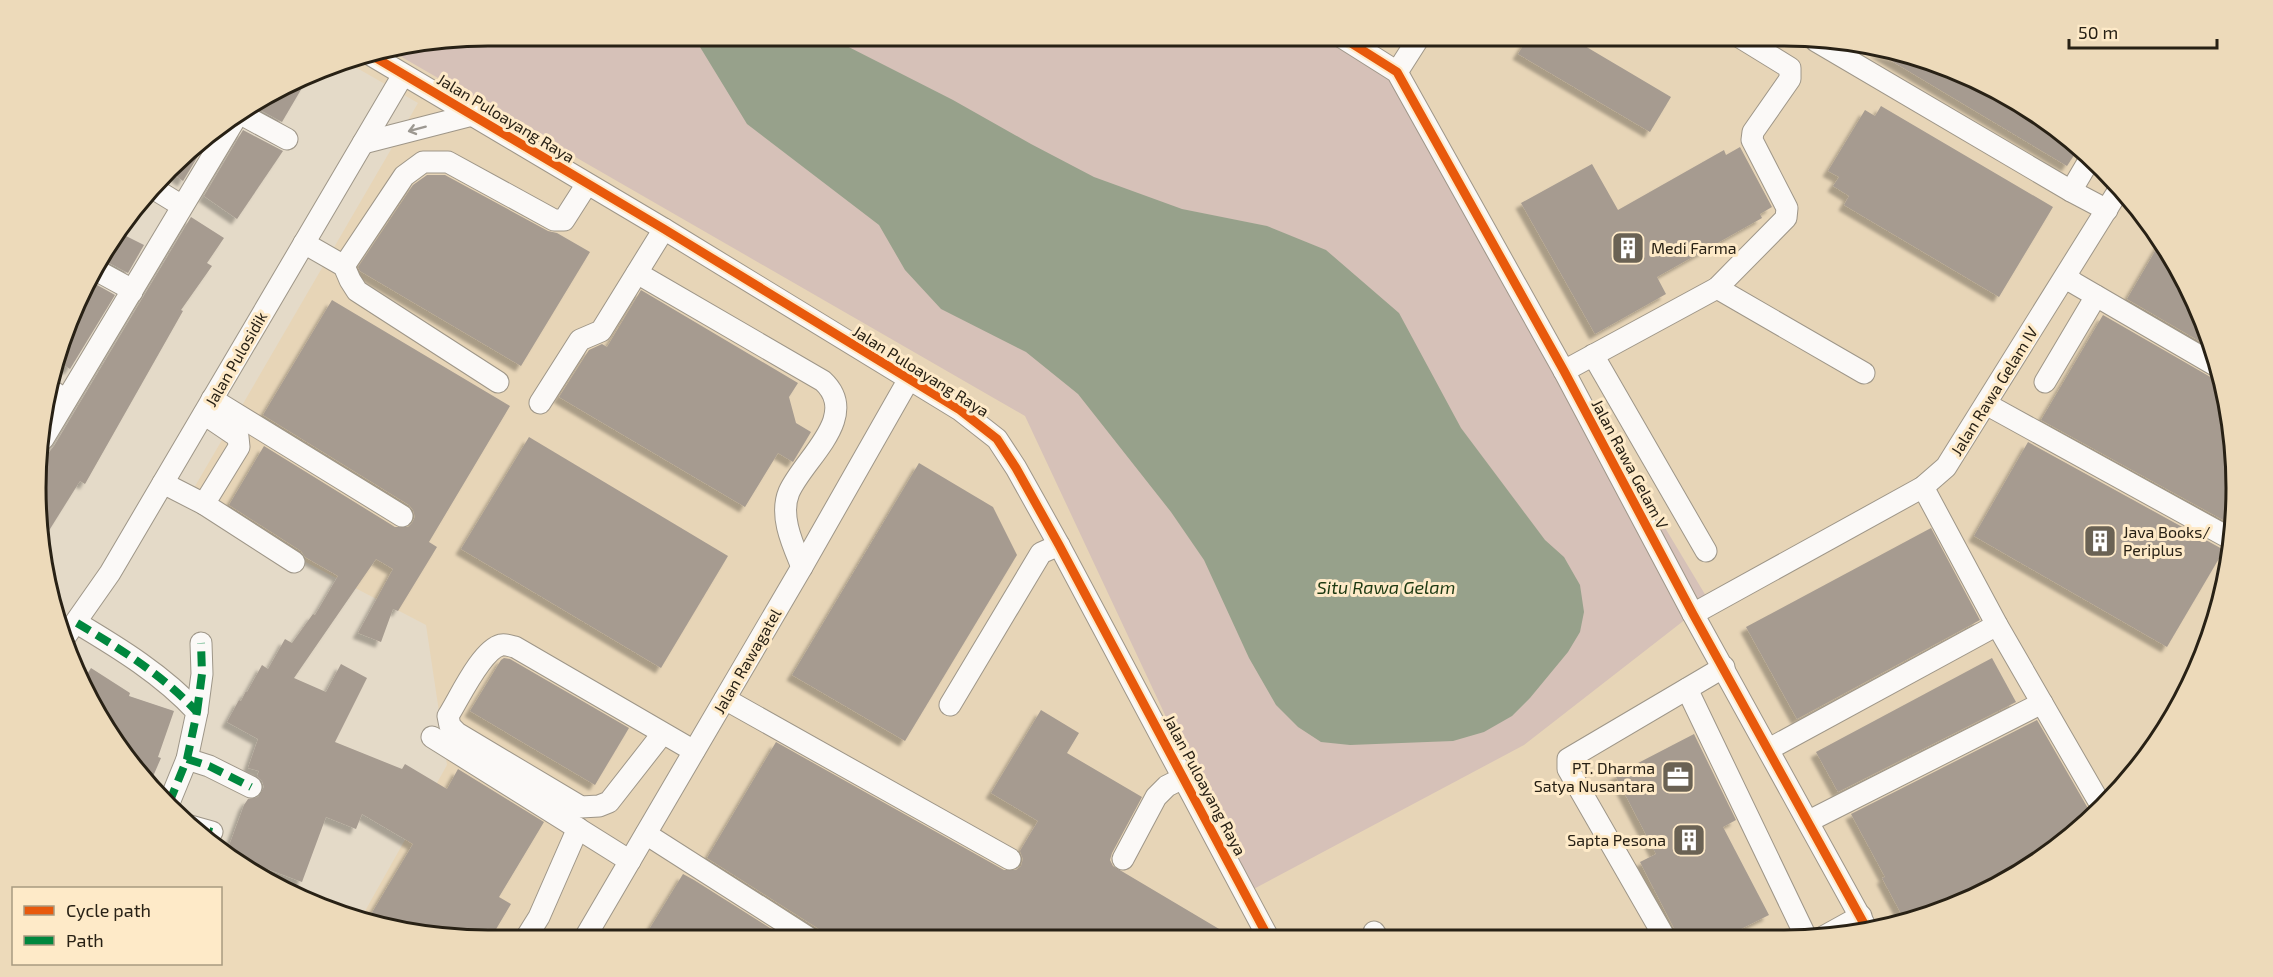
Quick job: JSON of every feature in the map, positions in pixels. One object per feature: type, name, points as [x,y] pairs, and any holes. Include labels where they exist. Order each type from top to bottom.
[{"type":"street","name":"Jalan Rawa Gelam V","points":[[1356,46],[1397,72],[1564,371],[1693,614],[1864,923]]},
{"type":"street","points":[[1397,72],[1414,46]]},
{"type":"street","points":[[1564,371],[1717,288],[1786,218],[1788,213],[1752,140],[1753,132],[1790,79],[1791,73],[1790,68],[1754,46]]},
{"type":"street","points":[[1832,49],[2107,210]]},
{"type":"street","name":"Jalan Puloayang Raya","points":[[379,61],[664,229],[960,410],[997,439],[1059,545],[1185,777],[1264,930]]},
{"type":"street","name":"Jalan Pulosidik","points":[[70,631],[110,573],[403,75]]},
{"type":"street","points":[[363,143],[472,115]]},
{"type":"street","points":[[247,118],[287,139]]},
{"type":"street","points":[[58,394],[132,292],[228,132]]},
{"type":"street","points":[[344,266],[404,176],[423,162],[448,162],[554,219],[564,219],[587,184]]},
{"type":"street","points":[[2071,191],[2086,166]]},
{"type":"street","points":[[160,193],[182,206]]},
{"type":"street","name":"Jalan Rawa Gelam IV","points":[[1693,614],[1923,488],[1946,467],[2116,195]]},
{"type":"street","points":[[540,403],[580,340],[601,331],[664,229]]},
{"type":"street","points":[[304,243],[344,266],[357,291],[498,382]]},
{"type":"street","points":[[103,273],[132,292]]},
{"type":"street","points":[[637,273],[823,381],[832,390],[837,403],[837,414],[829,432],[789,493],[786,515],[789,535],[802,567]]},
{"type":"street","points":[[2066,276],[2207,361]]},
{"type":"street","points":[[1717,288],[1864,373]]},
{"type":"street","points":[[2045,382],[2096,296]]},
{"type":"street","points":[[1593,355],[1706,551]]},
{"type":"street","name":"Jalan Rawagatel","points":[[589,930],[909,380]]},
{"type":"street","points":[[1986,404],[2224,535]]},
{"type":"street","points":[[204,504],[239,447],[238,437],[208,406]]},
{"type":"street","points":[[208,406],[402,516]]},
{"type":"street","points":[[163,483],[204,504],[294,562]]},
{"type":"street","points":[[1923,488],[1997,625],[2098,800]]},
{"type":"street","points":[[950,705],[1041,553],[1059,545]]},
{"type":"street","points":[[76,623],[140,663],[178,691],[197,712]]},
{"type":"street","points":[[1769,749],[1997,625]]},
{"type":"street","points":[[172,796],[187,759],[197,712],[202,674],[201,643]]},
{"type":"street","points":[[663,733],[609,802],[599,806],[581,807],[457,733],[450,726],[448,717],[486,655],[500,645],[506,645],[515,647],[694,751]]},
{"type":"street","points":[[1660,930],[1568,770],[1568,759],[1724,667]]},
{"type":"street","points":[[1688,689],[1803,930]]},
{"type":"street","points":[[725,699],[1010,859]]},
{"type":"street","points":[[1809,821],[2042,703]]},
{"type":"street","points":[[432,737],[630,861]]},
{"type":"street","points":[[187,759],[209,766],[251,788]]},
{"type":"street","points":[[1123,859],[1156,797],[1167,786],[1185,777]]},
{"type":"street","points":[[531,930],[539,917],[578,828]]},
{"type":"street","points":[[646,834],[796,930]]},
{"type":"shaded area","points":[[488,46],[1784,46],[1842,50],[1927,70],[1954,80],[2006,106],[2054,138],[2076,156],[2117,197],[2135,219],[2181,293],[2203,346],[2211,374],[2218,402],[2226,460],[2226,517],[2223,546],[2203,631],[2181,684],[2152,734],[2117,780],[2076,821],[2030,856],[1954,897],[1899,915],[1842,927],[1813,930],[460,930],[402,922],[364,912],[447,765],[426,625],[187,500],[418,103],[356,67],[431,50]]},
{"type":"shaded area","points":[[488,46],[1341,46],[1395,78],[1709,601],[1524,745],[1248,892],[1025,416],[399,56],[431,50]]},
{"type":"water","name":"Situ Rawa Gelam","points":[[847,46],[953,100],[1094,177],[1182,209],[1267,226],[1326,250],[1399,313],[1461,428],[1545,540],[1564,557],[1580,585],[1584,612],[1580,632],[1568,652],[1512,716],[1484,732],[1453,741],[1350,745],[1321,742],[1298,727],[1276,705],[1249,658],[1204,560],[1171,512],[1078,394],[1026,352],[941,309],[905,270],[879,225],[747,124],[700,47]]},
{"type":"building","points":[[1523,46],[1585,46],[1671,97],[1650,132],[1518,54]]},
{"type":"building","points":[[1889,60],[1954,80],[2006,106],[2074,155],[2067,166]]},
{"type":"building","points":[[302,88],[282,122],[260,110]]},
{"type":"building","points":[[1881,106],[2053,207],[1999,297],[1844,205],[1849,196],[1833,186],[1839,177],[1828,171],[1865,110],[1875,116]]},
{"type":"building","points":[[243,130],[283,151],[237,219],[204,196]]},
{"type":"building","name":"Medi Farma","points":[[1740,147],[1772,207],[1760,214],[1762,218],[1657,277],[1666,294],[1595,334],[1521,203],[1592,164],[1618,210],[1724,150],[1726,155]]},
{"type":"building","points":[[199,154],[183,181],[176,176]]},
{"type":"building","points":[[427,175],[445,175],[590,252],[521,366],[360,271],[358,267],[413,185]]},
{"type":"building","points":[[191,217],[224,238],[207,263],[212,266],[181,310],[183,311],[85,484],[80,481],[48,531],[47,460],[48,454]]},
{"type":"building","points":[[126,236],[144,245],[128,273],[109,263]]},
{"type":"building","points":[[2156,250],[2181,293],[2202,342],[2127,299]]},
{"type":"building","points":[[97,285],[115,295],[70,369],[64,365],[70,346]]},
{"type":"building","points":[[641,290],[798,383],[789,397],[796,423],[811,432],[793,462],[778,453],[745,507],[559,397],[589,350],[602,344],[607,347]]},
{"type":"building","points":[[332,300],[510,406],[429,542],[437,547],[398,611],[393,609],[381,642],[358,633],[393,569],[376,559],[294,678],[326,692],[341,664],[367,678],[335,742],[402,769],[405,764],[447,789],[458,769],[544,822],[499,897],[511,904],[496,930],[431,927],[371,914],[413,844],[362,814],[356,829],[326,817],[302,882],[258,866],[229,846],[244,805],[248,799],[258,797],[264,787],[257,776],[259,771],[248,768],[258,739],[227,722],[262,665],[268,669],[285,639],[292,643],[313,614],[315,615],[338,576],[305,557],[301,551],[229,505],[264,446],[395,527],[408,527],[415,517],[409,505],[263,415]]},
{"type":"building","points":[[2103,315],[2212,378],[2223,431],[2226,460],[2226,521],[2041,420]]},
{"type":"building","points":[[529,437],[728,556],[661,668],[461,549]]},
{"type":"building","name":"Java Books/ Periplus","points":[[2028,442],[2222,549],[2167,647],[1974,536]]},
{"type":"building","points":[[919,463],[993,507],[1017,555],[905,741],[792,675]]},
{"type":"building","points":[[1931,528],[1980,620],[1797,719],[1746,627]]},
{"type":"building","points":[[504,658],[510,659],[629,728],[595,785],[470,711]]},
{"type":"building","points":[[1992,658],[2016,702],[1838,792],[1816,752]]},
{"type":"building","points":[[91,668],[130,693],[129,696],[174,711],[158,757],[161,758],[153,776],[121,734],[87,674]]},
{"type":"building","points":[[1041,710],[1079,733],[1067,753],[1142,797],[1112,853],[1110,860],[1113,866],[1221,930],[820,930],[707,858],[776,742],[1004,870],[1016,870],[1021,866],[1023,859],[1020,851],[1038,821],[991,793]]},
{"type":"building","points":[[2037,720],[2088,809],[2054,839],[2027,858],[1952,898],[1901,914],[1882,878],[1885,877],[1851,814]]},
{"type":"building","name":"Sapta Pesona","points":[[1694,734],[1736,820],[1723,827],[1769,915],[1739,930],[1675,930],[1640,862],[1656,854],[1615,775]]},
{"type":"building","points":[[683,874],[773,930],[649,930]]},
{"type":"marked path","points":[[77,623],[155,674],[197,712],[187,759],[172,796]]},
{"type":"marked path","points":[[197,712],[202,674],[201,643]]},
{"type":"marked path","points":[[187,759],[209,766],[251,787]]},
{"type":"cycle path","points":[[1356,46],[1397,72],[1564,371],[1693,614],[1864,923]]},
{"type":"cycle path","points":[[380,60],[664,229],[960,410],[997,439],[1059,545],[1264,930]]},
{"type":"place","name":"Medi Farma","points":[[1628,248]]},
{"type":"place","name":"Java Books/ Periplus","points":[[2100,541]]},
{"type":"place","name":"PT. Dharma Satya Nusantara","points":[[1678,777]]},
{"type":"place","name":"Sapta Pesona","points":[[1689,840]]}]
